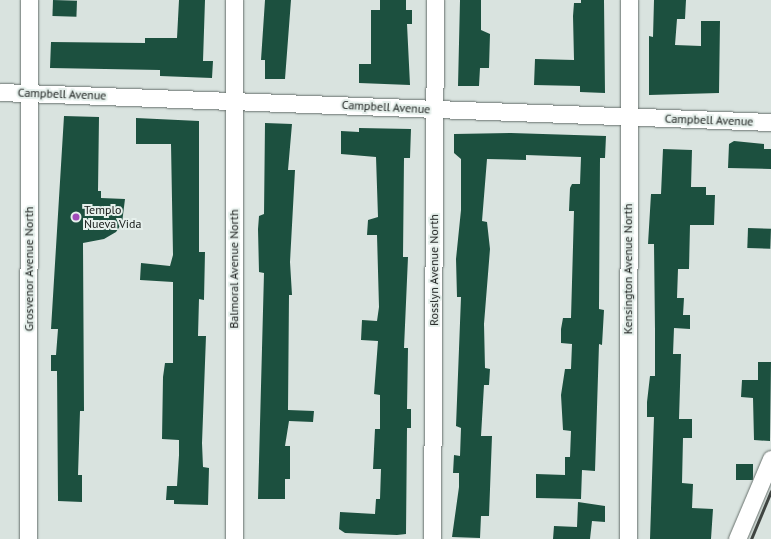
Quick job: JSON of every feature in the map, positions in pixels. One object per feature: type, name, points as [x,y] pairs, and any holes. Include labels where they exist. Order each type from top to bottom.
[{"type":"street","name":"Grosvenor Avenue North","points":[[28,539],[29,0]]},
{"type":"street","name":"Balmoral Avenue North","points":[[234,0],[234,539]]},
{"type":"street","name":"Rosslyn Avenue North","points":[[432,539],[435,0]]},
{"type":"street","name":"Kensington Avenue North","points":[[628,539],[629,0]]},
{"type":"street","name":"Campbell Avenue","points":[[0,92],[628,118],[771,122]]},
{"type":"street","points":[[737,539],[771,459]]},
{"type":"building","points":[[53,0],[77,1],[76,17],[52,16]]},
{"type":"building","points":[[179,0],[205,0],[203,61],[213,61],[212,78],[160,76],[160,70],[50,68],[51,42],[145,43],[145,38],[177,38]]},
{"type":"building","points":[[265,0],[291,0],[285,79],[265,79],[265,60],[261,60]]},
{"type":"building","points":[[380,0],[406,0],[406,10],[412,10],[412,24],[407,24],[410,85],[359,83],[359,64],[371,64],[371,10],[380,10]]},
{"type":"building","points":[[460,0],[481,0],[481,30],[490,34],[489,68],[480,68],[479,86],[458,86]]},
{"type":"building","points":[[581,0],[604,0],[605,93],[580,92],[580,86],[534,85],[535,59],[574,60],[574,3],[581,3]]},
{"type":"building","points":[[654,0],[686,0],[685,19],[677,19],[675,45],[701,46],[701,21],[720,21],[719,93],[649,95],[649,36],[653,37]]},
{"type":"building","points":[[64,116],[99,117],[98,191],[101,191],[101,198],[125,199],[122,223],[116,232],[104,239],[83,243],[84,411],[80,411],[78,475],[82,475],[82,502],[58,501],[57,371],[51,371],[51,355],[56,355],[58,329],[51,329]]},
{"type":"building","points":[[136,118],[199,121],[199,252],[205,252],[204,300],[199,299],[198,336],[206,336],[202,443],[203,467],[209,468],[208,505],[174,504],[174,500],[166,500],[167,486],[177,486],[179,455],[179,440],[162,439],[163,377],[165,363],[173,363],[173,282],[140,280],[141,263],[170,266],[173,255],[171,144],[136,144]]},
{"type":"building","points":[[265,123],[292,124],[288,170],[295,170],[290,262],[292,295],[289,295],[288,410],[314,411],[313,422],[289,421],[285,446],[290,446],[290,479],[285,479],[285,499],[258,499],[264,273],[259,272],[258,229],[259,216],[264,214]]},
{"type":"building","points":[[359,128],[411,129],[410,158],[404,158],[403,257],[408,257],[404,348],[408,348],[407,409],[411,409],[411,428],[407,428],[406,534],[397,535],[345,533],[339,529],[340,512],[375,514],[376,499],[380,499],[381,469],[373,469],[375,429],[380,429],[380,395],[374,394],[378,341],[361,340],[362,320],[377,321],[379,307],[377,235],[367,235],[368,220],[378,217],[376,157],[341,154],[341,131],[359,132]]},
{"type":"building","points":[[511,133],[606,136],[605,158],[600,158],[599,309],[604,310],[602,345],[599,344],[595,471],[582,470],[581,499],[536,498],[536,474],[565,475],[565,457],[570,457],[571,431],[563,430],[561,395],[565,369],[571,369],[572,344],[561,343],[561,329],[563,318],[571,318],[574,211],[569,211],[570,188],[572,184],[580,184],[581,157],[526,155],[526,160],[487,159],[482,221],[487,222],[490,249],[484,324],[485,368],[490,369],[489,385],[484,385],[481,436],[492,436],[489,516],[481,516],[480,538],[452,537],[459,487],[459,473],[453,473],[454,455],[460,456],[461,428],[456,426],[461,297],[457,297],[456,259],[461,210],[461,159],[454,153],[454,134]]},
{"type":"building","points":[[734,141],[764,144],[764,149],[771,149],[771,169],[728,168],[729,144]]},
{"type":"building","points":[[663,149],[692,150],[691,187],[706,187],[706,195],[715,195],[714,225],[690,225],[689,269],[678,269],[677,298],[684,298],[683,315],[690,315],[690,329],[674,328],[673,354],[681,354],[679,419],[692,419],[692,438],[683,438],[682,483],[693,484],[692,508],[713,509],[711,539],[650,539],[654,417],[647,417],[647,402],[650,376],[655,376],[655,330],[654,244],[648,244],[651,194],[661,194]]},
{"type":"building","points":[[748,228],[771,229],[770,249],[747,248]]},
{"type":"building","points":[[758,362],[771,362],[770,441],[754,440],[753,398],[741,397],[742,380],[758,380]]},
{"type":"building","points":[[736,464],[753,464],[753,480],[736,480]]},
{"type":"building","points":[[578,502],[605,506],[605,522],[592,521],[590,539],[553,539],[554,526],[577,527]]},
{"type":"railway","points":[[751,539],[771,491]]},
{"type":"place","name":"Templo Nueva Vida","points":[[76,217]]}]
